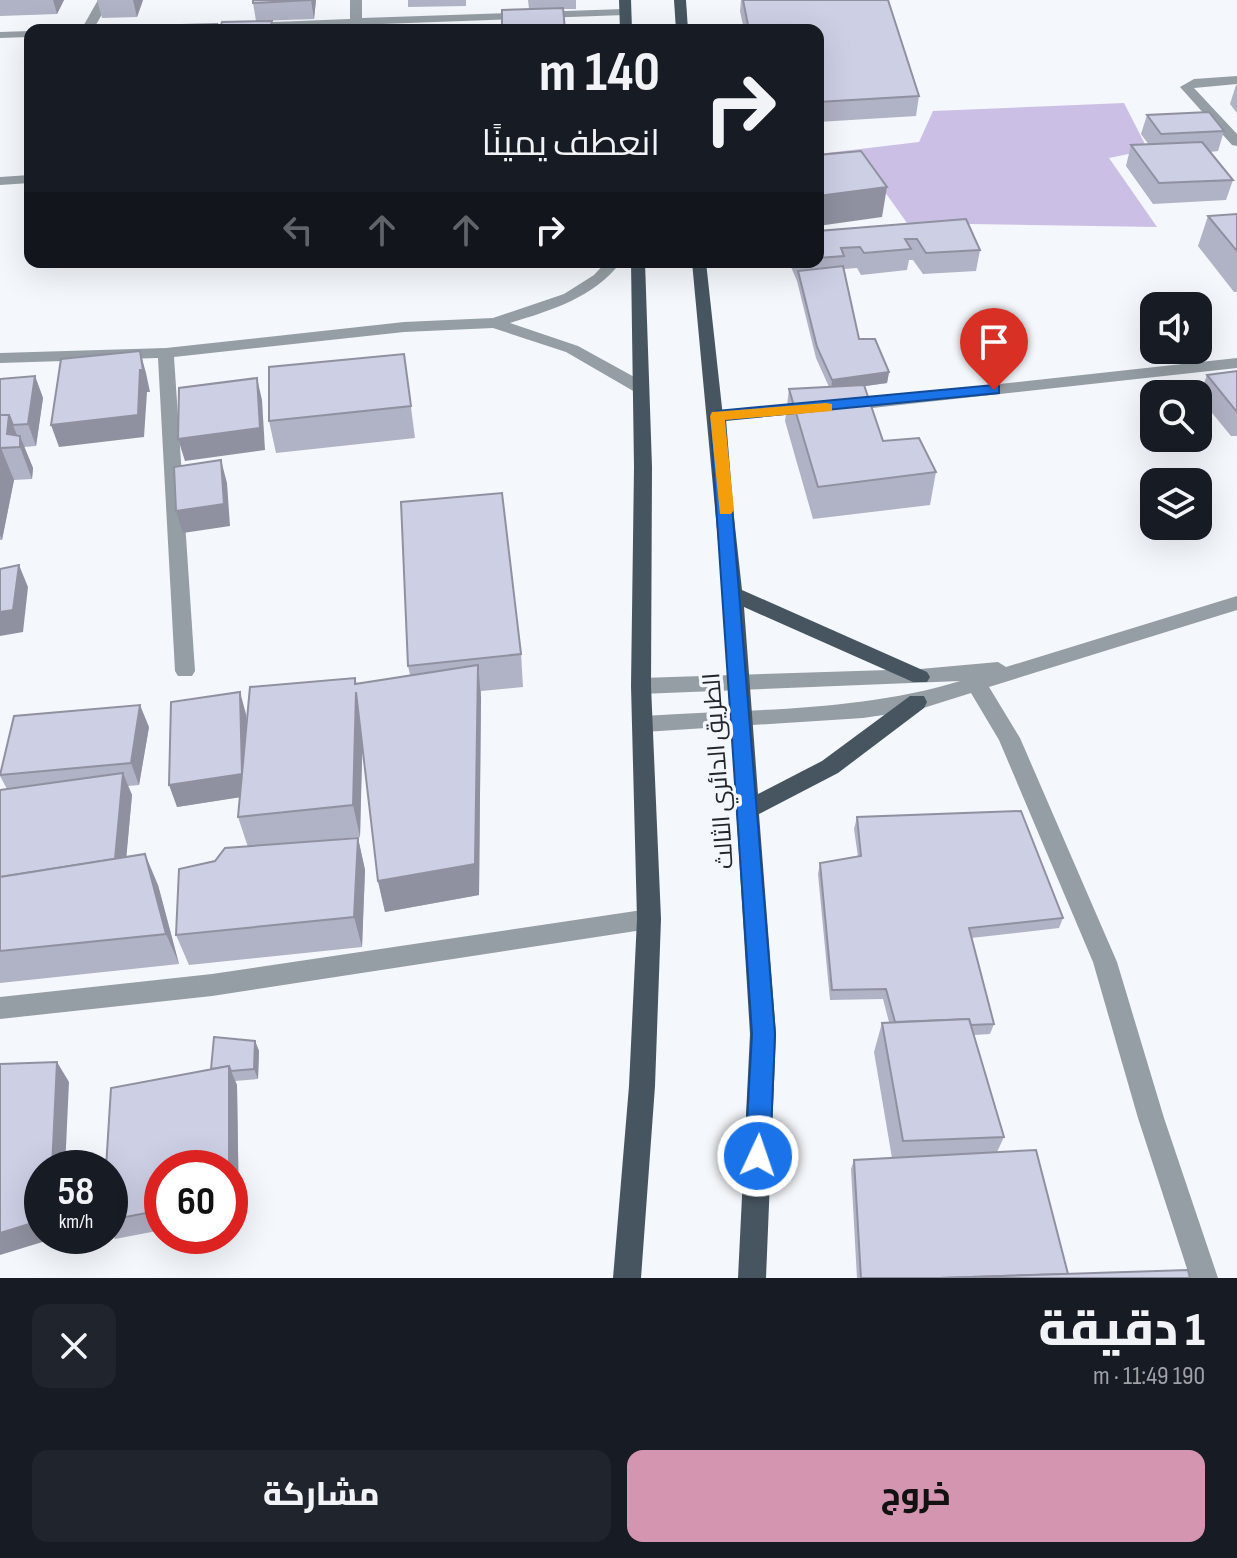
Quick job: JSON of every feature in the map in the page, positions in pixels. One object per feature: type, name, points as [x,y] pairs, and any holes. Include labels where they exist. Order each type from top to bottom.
[{"type":"main road","points":[[680,0],[682,24]]},
{"type":"main road","points":[[627,1278],[642,1086],[649,919],[641,686],[643,467],[638,268]]},
{"type":"main road","name":"الطريق الدائري الثالث","points":[[700,268],[733,594],[763,1034],[752,1278]]},
{"type":"main road","points":[[733,594],[920,677]]},
{"type":"main road","points":[[747,810],[830,767],[917,702]]},
{"type":"street","points":[[90,24],[104,0]]},
{"type":"street","points":[[356,0],[356,22]]},
{"type":"street","points":[[305,24],[624,6]]},
{"type":"street","points":[[0,35],[24,34]]},
{"type":"street","points":[[1237,80],[1194,83],[1186,87],[1237,142]]},
{"type":"street","points":[[0,181],[24,179]]},
{"type":"street","points":[[0,358],[166,353],[404,327],[494,323],[569,297],[599,278],[608,268]]},
{"type":"street","points":[[494,323],[572,349],[641,388]]},
{"type":"street","points":[[166,353],[185,671]]},
{"type":"street","points":[[717,416],[842,406],[1237,363]]},
{"type":"street","points":[[644,724],[863,710],[917,702],[1234,609]]},
{"type":"street","points":[[641,686],[920,677],[1026,668]]},
{"type":"street","points":[[977,685],[1009,738],[1105,962],[1151,1118],[1204,1278]]},
{"type":"street","points":[[0,1008],[212,985],[649,919]]},
{"type":"shaded area","points":[[1124,103],[1148,150],[1109,158],[1157,227],[907,223],[870,171],[824,180],[824,153],[919,142],[933,111]]},
{"type":"building","points":[[253,0],[311,0],[253,3]]},
{"type":"building","points":[[743,0],[888,0],[919,96],[824,102],[824,24],[748,24]]},
{"type":"building","points":[[563,8],[564,24],[502,24],[502,10]]},
{"type":"building","points":[[272,21],[271,24],[222,22]]},
{"type":"building","points":[[1209,112],[1224,131],[1161,134],[1147,115]]},
{"type":"building","points":[[1202,142],[1233,180],[1159,183],[1131,145]]},
{"type":"building","points":[[861,151],[887,187],[824,195],[824,154]]},
{"type":"building","points":[[1237,214],[1237,251],[1208,216]]},
{"type":"building","points":[[966,219],[980,250],[926,253],[917,239],[905,239],[911,249],[864,253],[860,247],[841,248],[844,256],[824,258],[824,231]]},
{"type":"building","points":[[843,266],[859,339],[875,339],[889,372],[832,380],[817,347],[798,271]]},
{"type":"building","points":[[140,351],[143,370],[140,370],[138,415],[51,425],[61,359]]},
{"type":"building","points":[[404,354],[411,406],[269,421],[269,367]]},
{"type":"building","points":[[1237,371],[1237,412],[1212,380],[1207,375]]},
{"type":"building","points":[[35,376],[28,424],[13,425],[9,415],[0,415],[0,379]]},
{"type":"building","points":[[257,378],[260,428],[178,439],[179,388]]},
{"type":"building","points":[[864,385],[883,441],[919,438],[936,472],[818,487],[789,389]]},
{"type":"building","points":[[0,415],[9,415],[7,434],[20,436],[20,447],[1,448],[0,453]]},
{"type":"building","points":[[221,460],[224,504],[176,511],[174,467]]},
{"type":"building","points":[[502,493],[521,654],[408,666],[401,502]]},
{"type":"building","points":[[19,565],[13,610],[0,612],[0,569]]},
{"type":"building","points":[[478,665],[475,864],[378,881],[356,692],[353,805],[238,817],[250,687],[355,678],[355,684]]},
{"type":"building","points":[[240,692],[242,774],[169,785],[171,702]]},
{"type":"building","points":[[140,705],[131,763],[0,775],[14,716]]},
{"type":"building","points":[[123,773],[115,859],[0,877],[0,790]]},
{"type":"building","points":[[1021,811],[1063,918],[969,928],[994,1024],[971,1025],[969,1019],[895,1022],[886,989],[832,990],[820,863],[861,856],[857,817]]},
{"type":"building","points":[[358,838],[354,917],[176,935],[179,869],[215,861],[225,848]]},
{"type":"building","points":[[145,854],[166,934],[0,951],[0,877]]},
{"type":"building","points":[[969,1019],[1004,1137],[903,1141],[882,1023]]},
{"type":"building","points":[[214,1037],[255,1041],[254,1069],[231,1071],[229,1066],[211,1069]]},
{"type":"building","points":[[57,1062],[53,1150],[24,1150],[24,1226],[0,1233],[0,1064]]},
{"type":"building","points":[[229,1066],[229,1150],[144,1150],[144,1213],[128,1217],[128,1150],[107,1150],[111,1088]]},
{"type":"building","points":[[1036,1150],[1068,1274],[861,1278],[854,1160]]},
{"type":"building","points":[[1188,1270],[1190,1278],[940,1278]]},
{"type":"slow traffic","points":[[725,510],[717,416],[826,407]]},
{"type":"route","points":[[758,1156],[763,1034],[733,594],[717,416],[994,390]]}]
